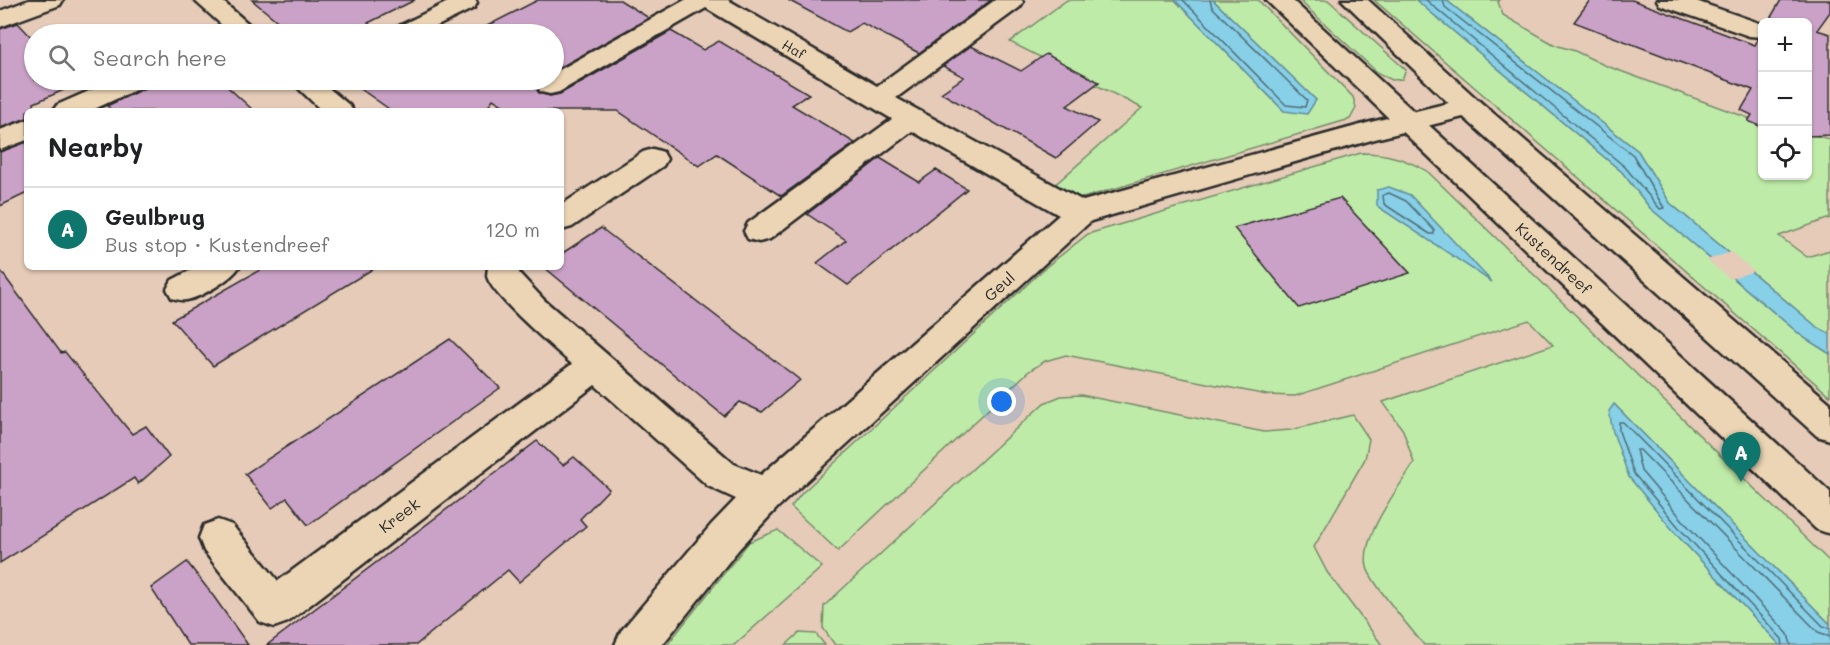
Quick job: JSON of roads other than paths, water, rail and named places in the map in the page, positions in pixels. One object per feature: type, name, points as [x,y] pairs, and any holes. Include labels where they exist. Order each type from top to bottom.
[{"type":"street","points":[[0,20],[51,0]]},
{"type":"street","points":[[206,0],[231,24]]},
{"type":"street","points":[[564,78],[703,0]]},
{"type":"street","name":"Haf","points":[[710,0],[910,118],[1080,213]]},
{"type":"street","points":[[878,98],[1011,2],[1007,0]]},
{"type":"street","name":"Kustendreef","points":[[1278,0],[1830,518]]},
{"type":"street","points":[[1354,0],[1469,107],[1830,425]]},
{"type":"street","points":[[1669,0],[1732,10],[1758,32]]},
{"type":"street","points":[[422,24],[465,3]]},
{"type":"street","points":[[74,108],[113,90]]},
{"type":"street","points":[[317,90],[336,108]]},
{"type":"street","name":"Geul","points":[[636,645],[725,537],[765,495],[1080,213],[1408,121],[1469,107]]},
{"type":"street","points":[[759,231],[910,118]]},
{"type":"street","points":[[0,141],[24,130]]},
{"type":"street","points":[[564,217],[653,159]]},
{"type":"street","points":[[183,289],[218,270]]},
{"type":"street","points":[[504,270],[503,276],[532,309],[721,475],[765,495]]},
{"type":"street","name":"Kreek","points":[[218,538],[274,608],[595,366]]},
{"type":"water","points":[[1175,0],[1213,0],[1316,100],[1307,114],[1284,111]]},
{"type":"water","points":[[1416,0],[1446,0],[1638,151],[1670,203],[1817,327],[1830,334],[1830,354],[1803,337],[1650,208],[1622,172]]},
{"type":"water","points":[[1389,187],[1410,195],[1492,282],[1377,206],[1377,190]]},
{"type":"water","points":[[1614,404],[1830,624],[1830,645],[1780,645],[1676,534],[1629,477],[1613,432],[1609,411]]},
{"type":"place","name":"Geulbrug","points":[[1741,482]]}]
